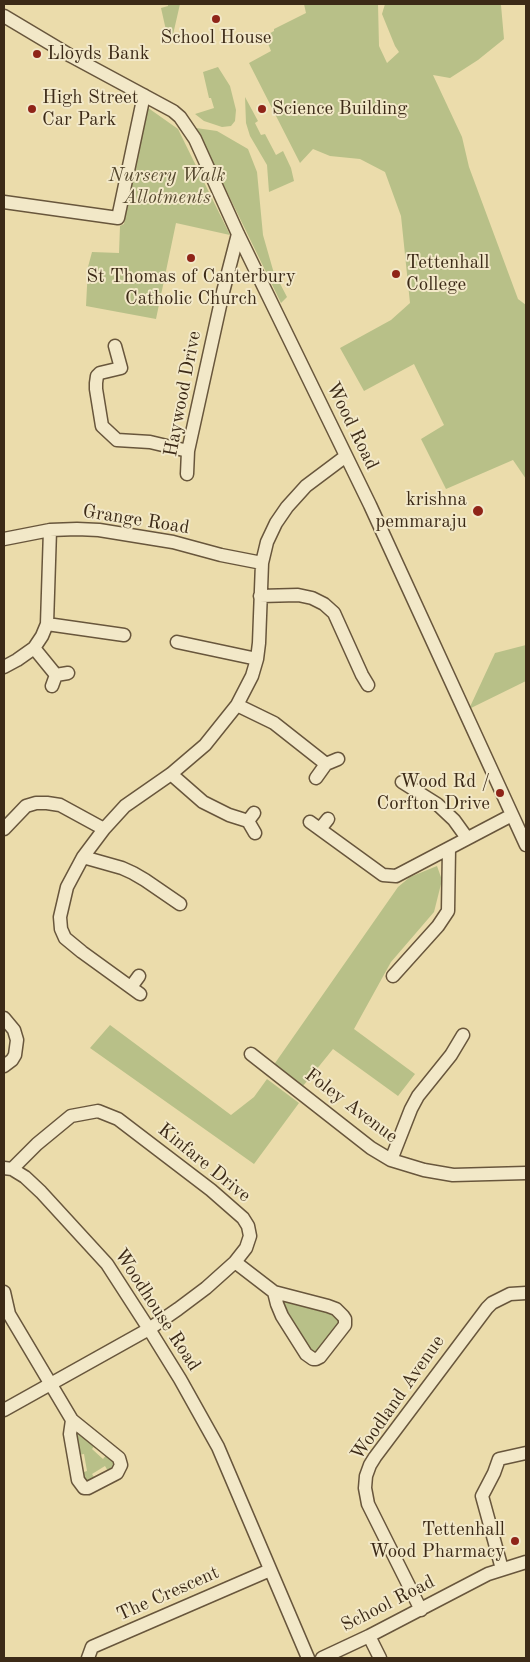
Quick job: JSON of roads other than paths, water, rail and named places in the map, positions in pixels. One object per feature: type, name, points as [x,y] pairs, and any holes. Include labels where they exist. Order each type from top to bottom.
[{"type":"street","points":[[4,16],[71,56],[144,95],[118,218],[4,202]]},
{"type":"street","name":"Wood Road","points":[[144,95],[180,117],[194,139],[518,818],[526,845]]},
{"type":"street","name":"Haywood Drive","points":[[187,474],[188,451],[223,292],[238,234]]},
{"type":"street","points":[[115,346],[121,368],[100,373],[97,376],[96,389],[92,399],[102,426],[118,440],[150,442],[188,451]]},
{"type":"street","points":[[139,976],[135,991],[65,938],[61,929],[60,917],[67,887],[83,857],[104,829],[125,806],[171,774],[205,745],[237,705],[252,676],[257,659],[262,563],[267,542],[276,523],[306,486],[346,456]]},
{"type":"street","points":[[4,667],[34,648],[42,636],[46,624],[50,530]]},
{"type":"street","name":"Grange Road","points":[[4,539],[50,530],[99,530],[173,542],[221,555],[262,563]]},
{"type":"street","points":[[260,596],[298,595],[312,598],[324,604],[334,613],[361,680]]},
{"type":"street","points":[[46,624],[124,635]]},
{"type":"street","points":[[177,642],[257,659]]},
{"type":"street","points":[[34,648],[59,678]]},
{"type":"street","points":[[237,705],[274,723],[332,761],[316,778]]},
{"type":"street","points":[[171,774],[202,802],[229,815],[251,817],[255,833]]},
{"type":"street","points":[[399,780],[437,804],[454,820],[467,838]]},
{"type":"street","points":[[4,828],[26,806],[42,803],[60,805],[104,829]]},
{"type":"street","points":[[328,819],[315,826],[383,875],[396,876],[467,838],[518,818]]},
{"type":"street","points":[[392,976],[438,926],[448,911],[449,849]]},
{"type":"street","points":[[83,857],[122,868],[176,897]]},
{"type":"street","points":[[4,1018],[14,1030],[18,1040],[15,1055],[4,1066]]},
{"type":"street","points":[[392,1160],[411,1109],[418,1096],[451,1056],[464,1035]]},
{"type":"street","name":"Foley Avenue","points":[[251,1054],[371,1148],[392,1160],[406,1166],[430,1172],[453,1175],[526,1173]]},
{"type":"street","name":"Kinfare Drive","points":[[4,1410],[149,1329],[206,1288],[235,1262],[246,1248],[250,1236],[248,1226],[243,1218],[211,1190],[118,1119],[98,1111],[71,1116],[8,1169]]},
{"type":"street","name":"Woodhouse Road","points":[[8,1169],[25,1177],[41,1192],[107,1264],[180,1379],[218,1447],[270,1570]]},
{"type":"street","points":[[235,1262],[274,1292],[328,1306],[336,1309],[343,1316],[345,1325],[320,1357],[313,1359],[306,1354],[282,1316],[274,1292]]},
{"type":"street","points":[[4,1292],[6,1312],[72,1420],[120,1458],[121,1465],[117,1473],[88,1488],[80,1485],[78,1480],[70,1434],[72,1420]]},
{"type":"street","name":"Woodland Avenue","points":[[421,1610],[368,1504],[365,1488],[366,1476],[375,1457],[487,1308],[492,1303],[510,1294],[526,1293]]},
{"type":"street","points":[[502,1569],[482,1496],[499,1459],[526,1453]]},
{"type":"street","name":"School Road","points":[[322,1658],[421,1610],[488,1574],[526,1562]]},
{"type":"street","points":[[270,1570],[308,1658]]},
{"type":"street","name":"The Crescent","points":[[88,1658],[92,1647],[270,1570]]},
{"type":"street","points":[[369,1636],[380,1658]]},
{"type":"place","name":"School House","points":[[216,19]]},
{"type":"place","name":"Lloyds Bank","points":[[37,54]]},
{"type":"place","name":"High Street Car Park","points":[[32,109]]},
{"type":"place","name":"Science Building","points":[[262,109]]},
{"type":"place","name":"St Thomas of Canterbury Catholic Church","points":[[191,258]]},
{"type":"place","name":"Tettenhall College","points":[[396,274]]},
{"type":"place","name":"krishna pemmaraju","points":[[478,511]]},
{"type":"place","name":"Wood Rd / Corfton Drive","points":[[500,793]]},
{"type":"place","name":"Tettenhall Wood Pharmacy","points":[[515,1541]]},
{"type":"park label","name":"Nursery Walk Allotments","points":[[167,187]]}]
